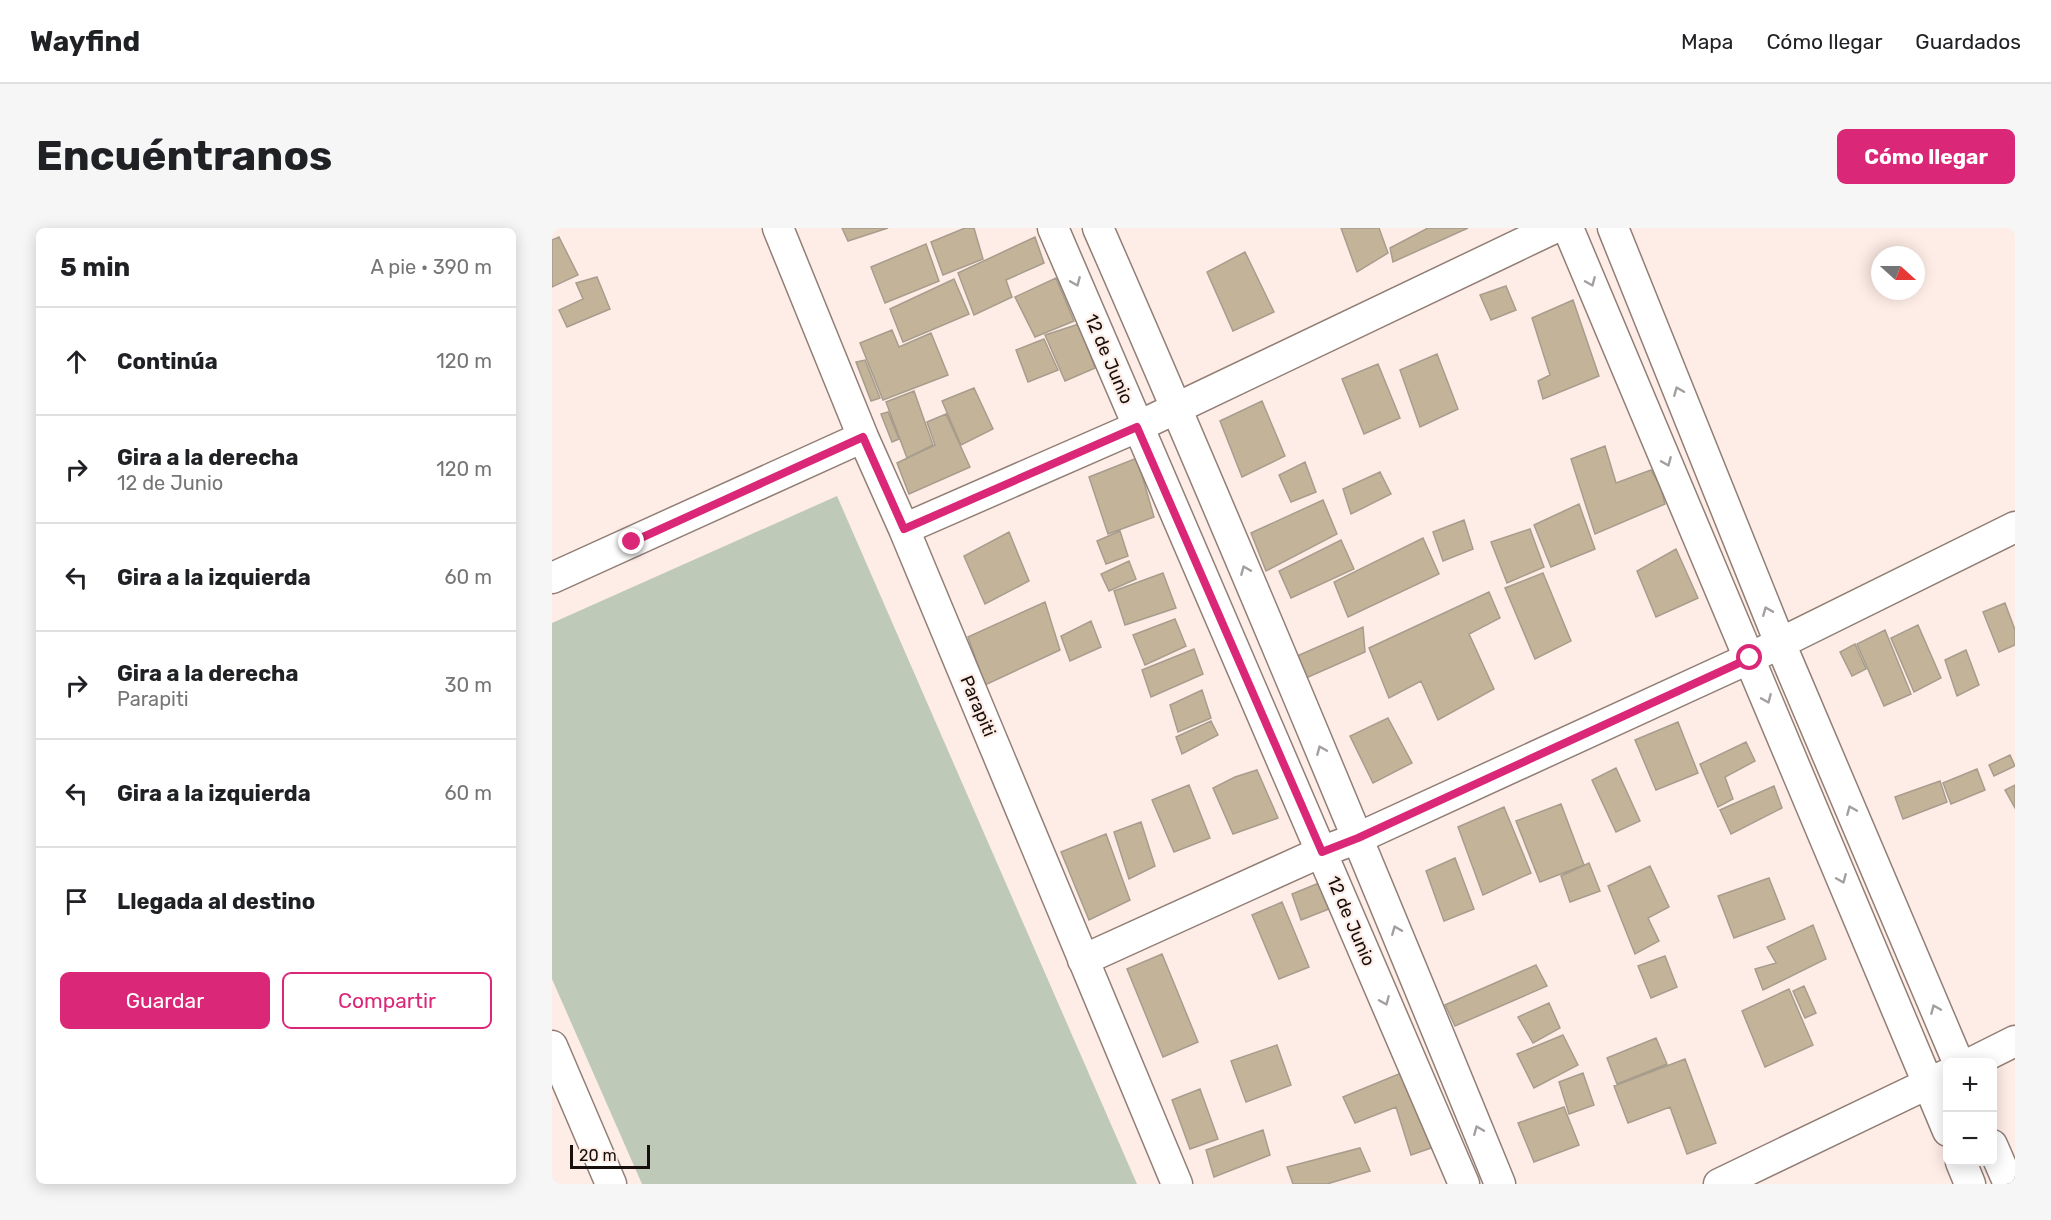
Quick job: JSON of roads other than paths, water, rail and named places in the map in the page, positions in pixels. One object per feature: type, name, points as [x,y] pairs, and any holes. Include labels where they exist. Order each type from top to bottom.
[{"type":"street","name":"Parapiti","points":[[778,228],[863,437],[904,529],[1177,1184]]},
{"type":"street","name":"12 de Junio","points":[[1053,228],[1464,1184]]},
{"type":"street","name":"12 de Junio","points":[[1098,228],[1358,838],[1500,1184]]},
{"type":"street","points":[[904,529],[1137,427],[1554,228]]},
{"type":"street","points":[[1568,228],[1750,658],[1938,1079],[1944,1112]]},
{"type":"street","points":[[1612,228],[1780,643],[1956,1058]]},
{"type":"street","points":[[552,578],[863,437]]},
{"type":"street","points":[[1083,960],[1322,852],[1358,838],[1750,658],[2015,527]]},
{"type":"street","points":[[1981,1058],[2015,1041]]},
{"type":"street","points":[[552,1046],[561,1093],[611,1184]]},
{"type":"street","points":[[1719,1184],[1938,1079]]},
{"type":"street","points":[[1997,1156],[2009,1184]]},
{"type":"street","points":[[1963,1166],[1970,1184]]}]
